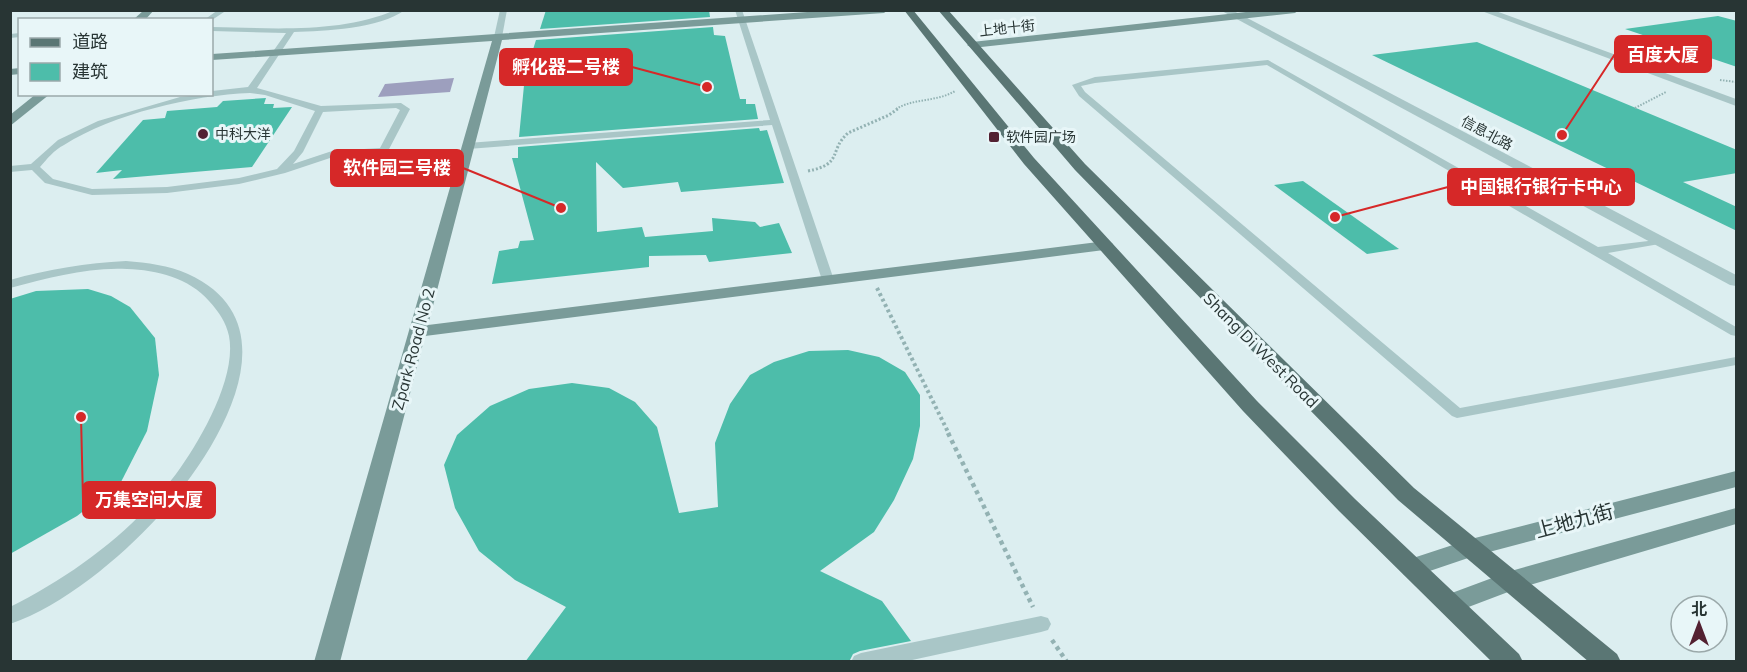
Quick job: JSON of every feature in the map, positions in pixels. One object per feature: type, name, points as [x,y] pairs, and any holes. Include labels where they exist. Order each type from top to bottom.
[{"type":"main road","points":[[908,10],[1029,161],[1250,406],[1347,506],[1510,662]]},
{"type":"main road","name":"Shang Di West Road","points":[[942,10],[1080,167],[1406,494],[1608,662]]},
{"type":"street","points":[[213,57],[498,37],[740,15],[884,10]]},
{"type":"street","name":"上地十街","points":[[972,45],[1230,14],[1295,10]]},
{"type":"street","points":[[1483,10],[1737,103]]},
{"type":"street","name":"信息北路","points":[[1230,14],[1737,281]]},
{"type":"street","name":"Zpark Road No 2","points":[[327,662],[498,37]]},
{"type":"street","points":[[10,122],[42,96]]},
{"type":"street","points":[[418,332],[1106,246]]},
{"type":"street","name":"上地九街","points":[[1412,568],[1471,548],[1737,479]]},
{"type":"street","points":[[1450,604],[1511,581],[1737,516]]},
{"type":"lane","points":[[210,18],[224,10]]},
{"type":"lane","points":[[213,29],[290,32],[367,22],[402,10]]},
{"type":"lane","points":[[498,37],[504,10]]},
{"type":"lane","points":[[740,15],[828,280]]},
{"type":"lane","points":[[251,90],[290,32]]},
{"type":"lane","points":[[1737,332],[1268,62],[1095,80],[1076,85],[1082,94],[1189,186],[1457,412],[1737,361]]},
{"type":"lane","points":[[34,166],[49,181],[92,192],[168,190],[239,182],[332,154],[383,151],[405,109],[398,105],[320,109],[271,93],[251,90],[213,94]]},
{"type":"lane","points":[[10,169],[34,166],[59,143],[100,124],[165,103],[204,96]]},
{"type":"lane","points":[[281,171],[298,152],[320,109]]},
{"type":"lane","points":[[468,146],[775,122]]},
{"type":"lane","points":[[1597,251],[1661,241]]},
{"type":"lane","points":[[10,284],[81,268],[153,267],[183,274],[200,285],[221,305],[236,334],[236,361],[228,393],[210,433],[183,476],[151,513],[94,565],[10,616]]},
{"type":"lane","points":[[861,662],[1041,624]]},
{"type":"path","points":[[1635,108],[1682,83]]},
{"type":"path","points":[[792,172],[824,168],[836,158],[845,135],[868,122],[887,116],[899,107],[943,98],[958,88]]},
{"type":"path","points":[[871,275],[1041,624],[1067,662]]},
{"type":"shaded area","points":[[454,78],[450,92],[378,97],[385,84]]},
{"type":"building","points":[[546,10],[709,10],[710,17],[540,29]]},
{"type":"building","points":[[1718,16],[1737,21],[1737,67],[1625,29]]},
{"type":"building","points":[[713,27],[714,35],[725,36],[740,99],[746,99],[746,104],[755,104],[758,119],[519,137],[525,75],[536,40]]},
{"type":"building","points":[[1477,42],[1737,150],[1737,173],[1683,182],[1737,207],[1737,231],[1372,55]]},
{"type":"building","name":"中科大洋","points":[[266,98],[264,104],[274,104],[273,108],[292,107],[252,167],[113,179],[122,170],[96,173],[143,120],[165,118],[167,111],[217,107],[223,101]]},
{"type":"building","points":[[759,128],[760,131],[767,130],[784,183],[681,192],[678,182],[623,188],[596,162],[597,232],[642,227],[645,237],[713,231],[712,218],[755,222],[760,227],[779,223],[792,253],[709,262],[706,255],[649,256],[649,267],[492,284],[499,251],[518,248],[520,241],[534,240],[512,158],[518,158],[518,147]]},
{"type":"building","points":[[1303,181],[1399,249],[1367,254],[1274,185]]},
{"type":"building","points":[[88,289],[111,296],[130,307],[155,338],[159,375],[147,431],[121,482],[77,516],[10,554],[10,299],[36,291]]},
{"type":"building","points":[[848,350],[879,357],[905,372],[920,395],[920,426],[913,459],[894,500],[874,532],[820,571],[882,601],[911,641],[860,651],[853,654],[849,662],[525,662],[566,607],[515,580],[479,551],[455,508],[444,465],[457,435],[490,406],[529,389],[572,383],[609,388],[635,402],[657,427],[679,513],[718,507],[715,443],[730,404],[750,375],[774,362],[809,351]]},
{"type":"place","name":"孵化器二号楼","points":[[707,87]]},
{"type":"place","name":"中科大洋","points":[[203,134]]},
{"type":"place","name":"百度大厦","points":[[1562,135]]},
{"type":"place","name":"软件园广场","points":[[994,137]]},
{"type":"place","name":"软件园三号楼","points":[[561,208]]},
{"type":"place","name":"中国银行银行卡中心","points":[[1335,217]]},
{"type":"place","name":"万集空间大厦","points":[[81,417]]}]
